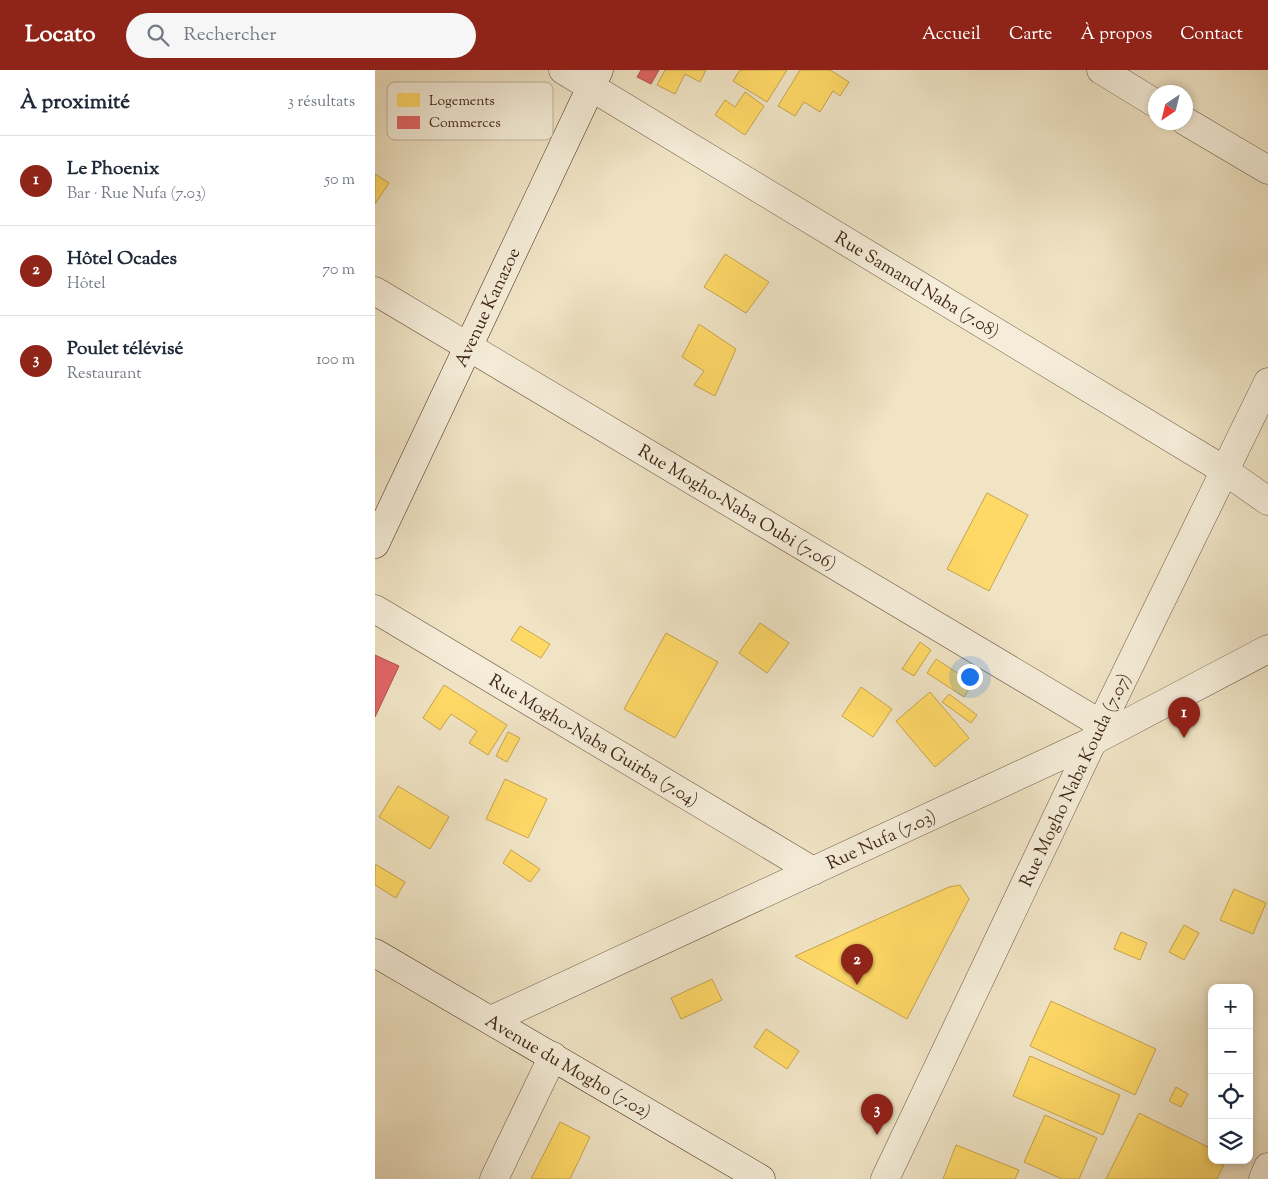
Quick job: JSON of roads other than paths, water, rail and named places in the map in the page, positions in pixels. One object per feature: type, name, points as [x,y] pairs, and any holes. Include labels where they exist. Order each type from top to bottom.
[{"type":"street","name":"Rue Samand Naba (7.08)","points":[[563,70],[595,78],[1224,470],[1268,501]]},
{"type":"street","points":[[1101,70],[1148,99]]},
{"type":"street","name":"Avenue Kanazoe","points":[[375,544],[595,78]]},
{"type":"street","points":[[1193,126],[1268,170]]},
{"type":"street","name":"Rue Mogho-Naba Oubi (7.06)","points":[[375,291],[1098,732]]},
{"type":"street","name":"Rue Mogho Naba Kouda (7.07)","points":[[885,1179],[1098,732],[1268,382]]},
{"type":"street","name":"Rue Mogho-Naba Guirba (7.04)","points":[[375,609],[813,870]]},
{"type":"street","name":"Rue Nufa (7.03)","points":[[491,1020],[813,870],[1268,649]]},
{"type":"street","name":"Avenue du Mogho (7.02)","points":[[375,953],[761,1179]]},
{"type":"street","points":[[493,1179],[553,1056]]},
{"type":"street","points":[[1263,1179],[1268,1167]]},
{"type":"place","name":"Le Phoenix","points":[[1184,738]]},
{"type":"place","name":"Hôtel Ocades","points":[[857,985]]},
{"type":"place","name":"Poulet télévisé","points":[[877,1135]]}]
